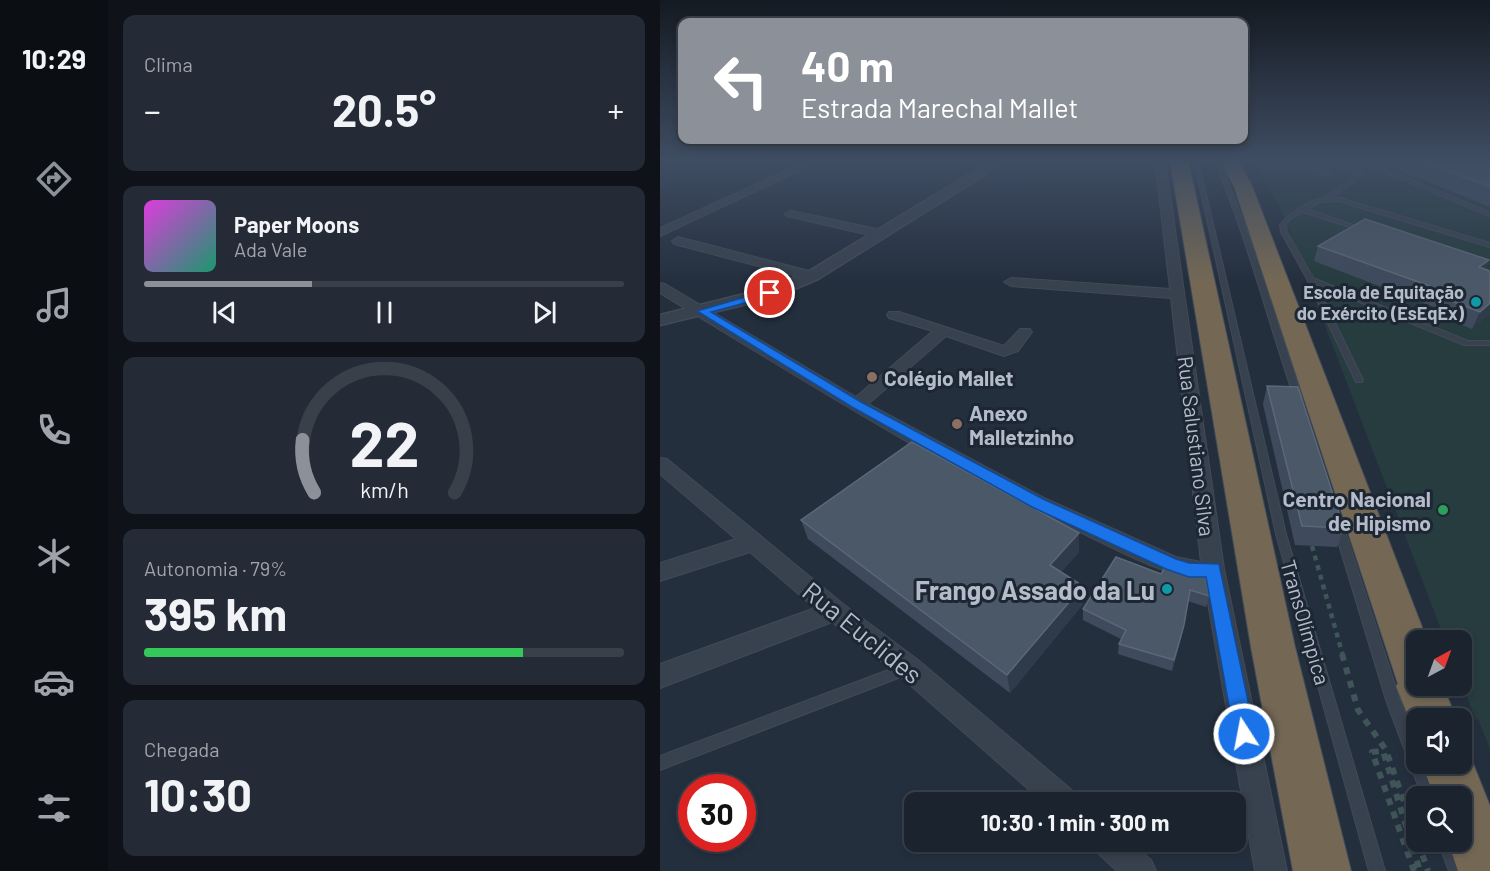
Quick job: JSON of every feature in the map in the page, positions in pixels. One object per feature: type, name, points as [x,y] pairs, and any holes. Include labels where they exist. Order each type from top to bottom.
[{"type":"highway","points":[[1179,201],[1189,250],[1188,285]]},
{"type":"highway","name":"TransOlímpica","points":[[1182,201],[1188,285],[1274,647],[1322,871]]},
{"type":"highway","points":[[1248,201],[1406,645]]},
{"type":"highway","points":[[1472,832],[1486,871]]},
{"type":"street","points":[[660,232],[728,201]]},
{"type":"street","points":[[660,320],[770,293],[812,276],[936,201]]},
{"type":"street","name":"Rua Salustiano Silva","points":[[1170,201],[1188,285],[1213,569],[1271,871]]},
{"type":"street","points":[[791,214],[882,234]]},
{"type":"street","points":[[678,241],[812,276]]},
{"type":"street","points":[[1011,282],[1188,285]]},
{"type":"street","points":[[660,287],[856,405],[1037,503],[1172,565],[1189,570],[1213,569]]},
{"type":"street","points":[[894,315],[1004,351],[1013,348],[1025,332]]},
{"type":"street","points":[[856,405],[944,330]]},
{"type":"street","name":"Rua Euclides","points":[[660,464],[835,611],[909,668],[1052,792]]},
{"type":"street","points":[[660,572],[754,542]]},
{"type":"street","points":[[660,676],[835,611]]},
{"type":"street","points":[[1120,852],[1140,871]]},
{"type":"lane","name":"TransOlímpica","points":[[1205,201],[1281,534],[1377,871]]},
{"type":"lane","points":[[1233,201],[1302,410]]},
{"type":"lane","points":[[1321,201],[1287,219],[1283,225],[1284,232],[1310,279],[1359,380]]},
{"type":"lane","points":[[1342,201],[1490,245]]},
{"type":"lane","points":[[1457,201],[1490,214]]},
{"type":"lane","points":[[1304,210],[1370,232]]},
{"type":"lane","points":[[1310,279],[1467,343],[1490,343]]},
{"type":"lane","points":[[1334,510],[1406,736]]},
{"type":"lane","points":[[660,764],[909,668]]},
{"type":"lane","points":[[1450,852],[1457,871]]},
{"type":"path","points":[[1312,546],[1358,710],[1386,750],[1406,807]]},
{"type":"path","points":[[1414,871],[1372,752],[1383,751],[1420,871]]},
{"type":"path","points":[[1421,852],[1428,871]]},
{"type":"green space","name":"Centro Nacional de Hipismo","points":[[1276,201],[1490,201],[1490,749],[1467,696],[1472,696],[1472,630],[1441,630]]},
{"type":"building","points":[[1365,219],[1489,260],[1479,267],[1490,271],[1490,303],[1480,312],[1449,300],[1455,295],[1318,246]]},
{"type":"building","points":[[1267,386],[1298,387],[1344,528],[1302,526]]},
{"type":"building","points":[[912,442],[1079,533],[1050,565],[1083,586],[1007,675],[801,520]]},
{"type":"building","points":[[1116,557],[1161,574],[1165,567],[1182,574],[1184,569],[1205,575],[1209,596],[1190,590],[1184,625],[1174,660],[1119,644],[1126,630],[1083,609]]},
{"type":"place","name":"Escola de Equitação do Exército (EsEqEx)","points":[[1476,302]]},
{"type":"place","name":"Colégio Mallet","points":[[872,377]]},
{"type":"place","name":"Anexo Malletzinho","points":[[957,424]]},
{"type":"place","name":"Centro Nacional de Hipismo","points":[[1443,510]]},
{"type":"place","name":"Frango Assado da Lu","points":[[1167,589]]},
{"type":"route","points":[[770,293],[702,311],[856,405],[1037,503],[1172,565],[1189,570],[1213,569],[1244,734]]}]
